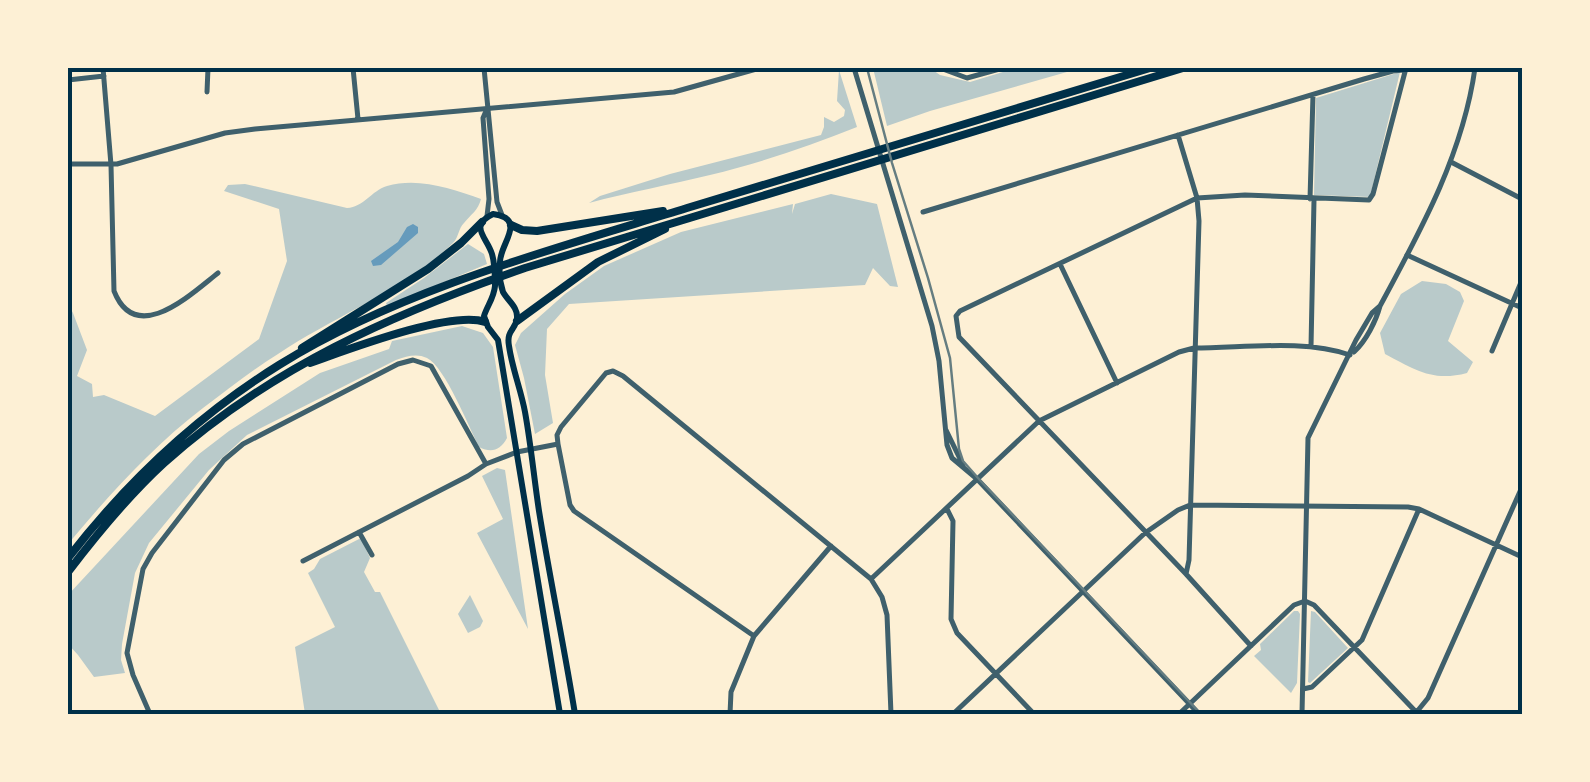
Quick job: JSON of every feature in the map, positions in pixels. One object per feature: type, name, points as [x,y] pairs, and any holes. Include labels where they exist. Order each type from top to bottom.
[{"type":"highway","points":[[282,364],[396,307],[524,258],[1150,68]]},
{"type":"highway","points":[[68,572],[116,512],[163,465],[243,400],[354,335],[475,285],[696,214],[1183,68]]},
{"type":"highway","points":[[510,225],[536,231],[688,208]]},
{"type":"highway","points":[[517,321],[598,262],[696,214]]},
{"type":"highway","points":[[68,558],[104,512],[206,416],[308,344],[428,269],[485,219]]},
{"type":"highway","points":[[292,369],[402,332],[467,319],[484,322]]},
{"type":"main road","points":[[560,714],[498,340],[484,322],[485,310],[494,294],[494,272],[489,247],[481,234],[485,219],[494,214],[502,215],[510,225],[510,236],[501,250],[500,272],[504,293],[517,312],[509,348],[521,389],[575,714]]},
{"type":"main road","points":[[489,247],[506,241]]},
{"type":"main road","points":[[489,304],[500,299],[510,302]]},
{"type":"main road","points":[[491,330],[510,331]]},
{"type":"street","points":[[103,68],[111,165],[114,291],[120,303],[142,316],[162,314],[218,272]]},
{"type":"street","points":[[206,92],[208,68]]},
{"type":"street","points":[[353,68],[358,119]]},
{"type":"street","points":[[484,68],[489,199],[485,219]]},
{"type":"street","points":[[68,164],[111,165],[225,133],[674,92],[760,68]]},
{"type":"street","points":[[854,68],[932,326],[944,423],[952,444],[965,467],[1200,714]]},
{"type":"street","points":[[940,68],[967,78],[1003,68]]},
{"type":"street","points":[[922,212],[1405,69],[1369,200],[1245,195],[1197,198],[956,316],[962,340],[1251,646]]},
{"type":"street","points":[[1302,714],[1308,438],[1372,312],[1380,306],[1425,222],[1451,162],[1475,70]]},
{"type":"street","points":[[68,80],[104,76]]},
{"type":"street","points":[[1310,347],[1312,95]]},
{"type":"street","points":[[486,108],[496,202],[502,215]]},
{"type":"street","points":[[1178,135],[1197,198],[1199,221],[1186,574]]},
{"type":"street","points":[[1451,162],[1522,199]]},
{"type":"street","points":[[1407,255],[1522,308]]},
{"type":"street","points":[[1060,264],[1117,383]]},
{"type":"street","points":[[1492,351],[1522,280]]},
{"type":"street","points":[[112,309],[120,303]]},
{"type":"street","points":[[871,579],[1039,421],[1178,352],[1194,348],[1310,347],[1350,355]]},
{"type":"street","points":[[150,714],[127,654],[143,569],[224,460],[243,444],[398,364],[414,360],[431,366],[437,374],[486,464]]},
{"type":"street","points":[[754,636],[570,505],[558,435],[561,426],[606,373],[614,371],[637,388],[871,579],[888,614],[890,714]]},
{"type":"street","points":[[303,561],[486,464],[531,448],[558,444]]},
{"type":"street","points":[[1179,714],[1294,605],[1305,601],[1314,605],[1417,714],[1428,698],[1522,487]]},
{"type":"street","points":[[953,714],[1145,533],[1190,505],[1419,509],[1522,557]]},
{"type":"street","points":[[947,509],[953,520],[951,619],[957,633],[1034,714]]},
{"type":"street","points":[[1303,689],[1312,687],[1362,640],[1419,509]]},
{"type":"street","points":[[359,532],[372,556]]},
{"type":"street","points":[[730,714],[730,692],[754,636],[831,546]]},
{"type":"shaded area","points":[[873,68],[930,68],[940,75],[970,82],[1016,68],[1081,68],[887,126]]},
{"type":"shaded area","points":[[839,70],[857,127],[747,165],[589,203],[670,174],[821,135],[824,117],[834,122],[844,116],[845,110],[837,101]]},
{"type":"shaded area","points":[[1400,72],[1370,197],[1314,195],[1316,98]]},
{"type":"shaded area","points":[[411,183],[435,185],[481,199],[455,241],[414,275],[299,340],[184,423],[132,472],[68,544],[68,304],[87,350],[77,376],[92,384],[93,397],[104,395],[155,416],[259,339],[287,261],[279,209],[224,191],[228,185],[245,184],[347,208],[381,188]]},
{"type":"shaded area","points":[[831,194],[877,204],[898,287],[890,286],[873,268],[865,285],[569,304],[547,329],[545,375],[553,423],[535,434],[515,345],[521,333],[565,294],[604,266],[681,232],[793,204],[792,214],[795,204]]},
{"type":"shaded area","points":[[468,244],[484,254],[487,264],[387,306],[386,303]]},
{"type":"shaded area","points":[[1422,281],[1446,284],[1460,292],[1464,301],[1448,341],[1473,362],[1467,373],[1434,375],[1385,354],[1380,333],[1401,294]]},
{"type":"shaded area","points":[[462,326],[483,333],[493,347],[507,438],[501,446],[491,450],[479,447],[441,373],[427,358],[416,355],[396,360],[247,435],[209,470],[149,543],[135,573],[122,644],[125,673],[94,677],[68,644],[68,595],[199,454],[320,373],[389,349],[392,341]]},
{"type":"shaded area","points":[[497,468],[505,470],[528,629],[477,533],[503,519],[482,476]]},
{"type":"shaded area","points":[[361,538],[370,558],[364,572],[375,592],[380,592],[441,714],[305,714],[295,647],[335,627],[308,573],[320,559]]},
{"type":"shaded area","points":[[470,595],[483,621],[468,633],[458,614]]},
{"type":"shaded area","points":[[1294,611],[1300,614],[1297,683],[1291,693],[1254,656],[1261,650],[1260,644]]},
{"type":"shaded area","points":[[1311,611],[1348,648],[1310,683],[1308,682]]},
{"type":"water","points":[[413,224],[418,233],[381,265],[373,266],[371,261],[398,242]]},
{"type":"tram line","points":[[867,68],[950,358],[963,461],[1201,714]]}]
